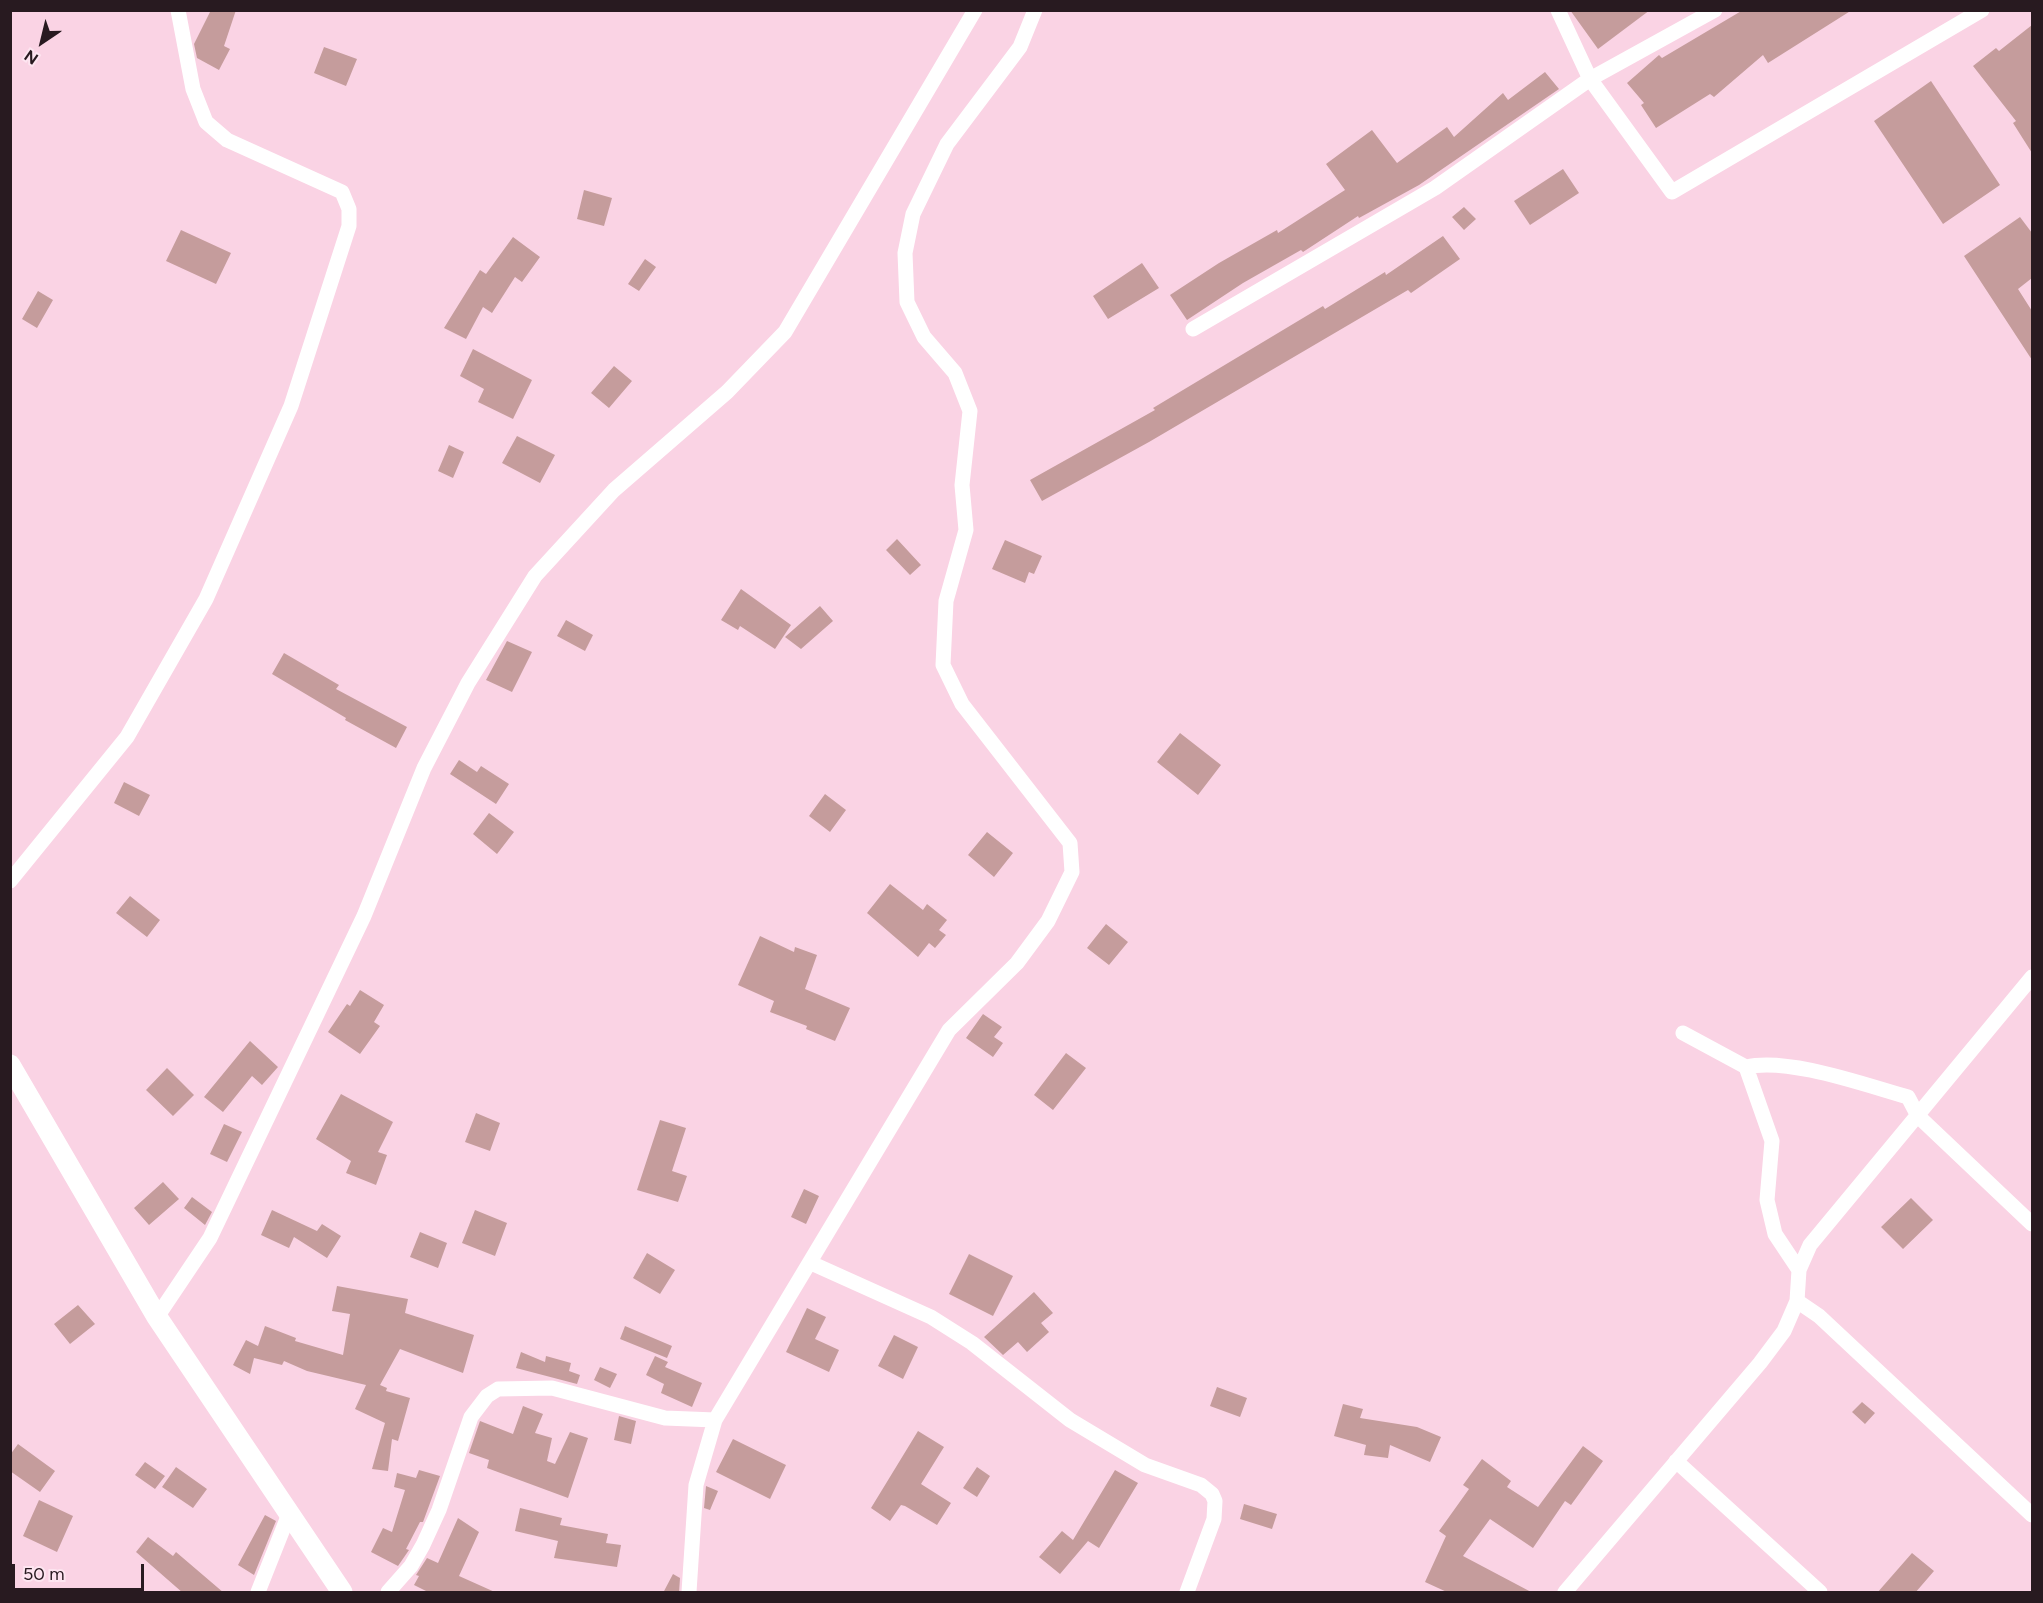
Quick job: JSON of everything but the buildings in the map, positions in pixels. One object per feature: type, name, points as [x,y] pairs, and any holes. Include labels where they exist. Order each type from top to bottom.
[{"type":"street","points":[[10,881],[127,737],[206,599],[291,406],[349,226],[349,209],[342,192],[227,140],[207,122],[193,88],[178,10]]},
{"type":"street","points":[[157,1317],[210,1239],[364,916],[424,768],[468,683],[535,576],[614,490],[728,392],[785,332],[975,10]]},
{"type":"street","points":[[689,1593],[696,1485],[715,1420],[811,1263],[948,1030],[1017,963],[1048,921],[1072,872],[1070,843],[962,704],[943,665],[946,601],[966,530],[962,485],[970,411],[955,374],[924,337],[907,302],[905,272],[905,253],[913,214],[947,144],[1020,47],[1035,10]]},
{"type":"street","points":[[1558,10],[1590,79],[1672,192],[1982,10]]},
{"type":"street","points":[[1193,329],[1435,188],[1590,79],[1715,10]]},
{"type":"street","points":[[1565,1593],[1784,1331],[1797,1301],[1799,1270],[1810,1245],[2031,982]]},
{"type":"street","points":[[1683,1033],[1746,1067],[1772,1141],[1767,1200],[1775,1234],[1799,1270]]},
{"type":"street","points":[[1746,1067],[1762,1063],[1817,1073],[1908,1097],[1918,1116],[2032,1224]]},
{"type":"street","points":[[11,1069],[157,1317],[342,1593]]},
{"type":"street","points":[[811,1263],[931,1317],[972,1343],[1070,1420],[1145,1465],[1201,1485],[1212,1494],[1215,1502],[1214,1519],[1187,1593]]},
{"type":"street","points":[[1797,1301],[1819,1316],[2032,1515]]},
{"type":"street","points":[[388,1593],[411,1566],[423,1545],[439,1510],[471,1417],[487,1396],[498,1389],[552,1388],[665,1418],[715,1420]]},
{"type":"street","points":[[1676,1461],[1820,1593]]},
{"type":"street","points":[[258,1593],[289,1514]]}]
